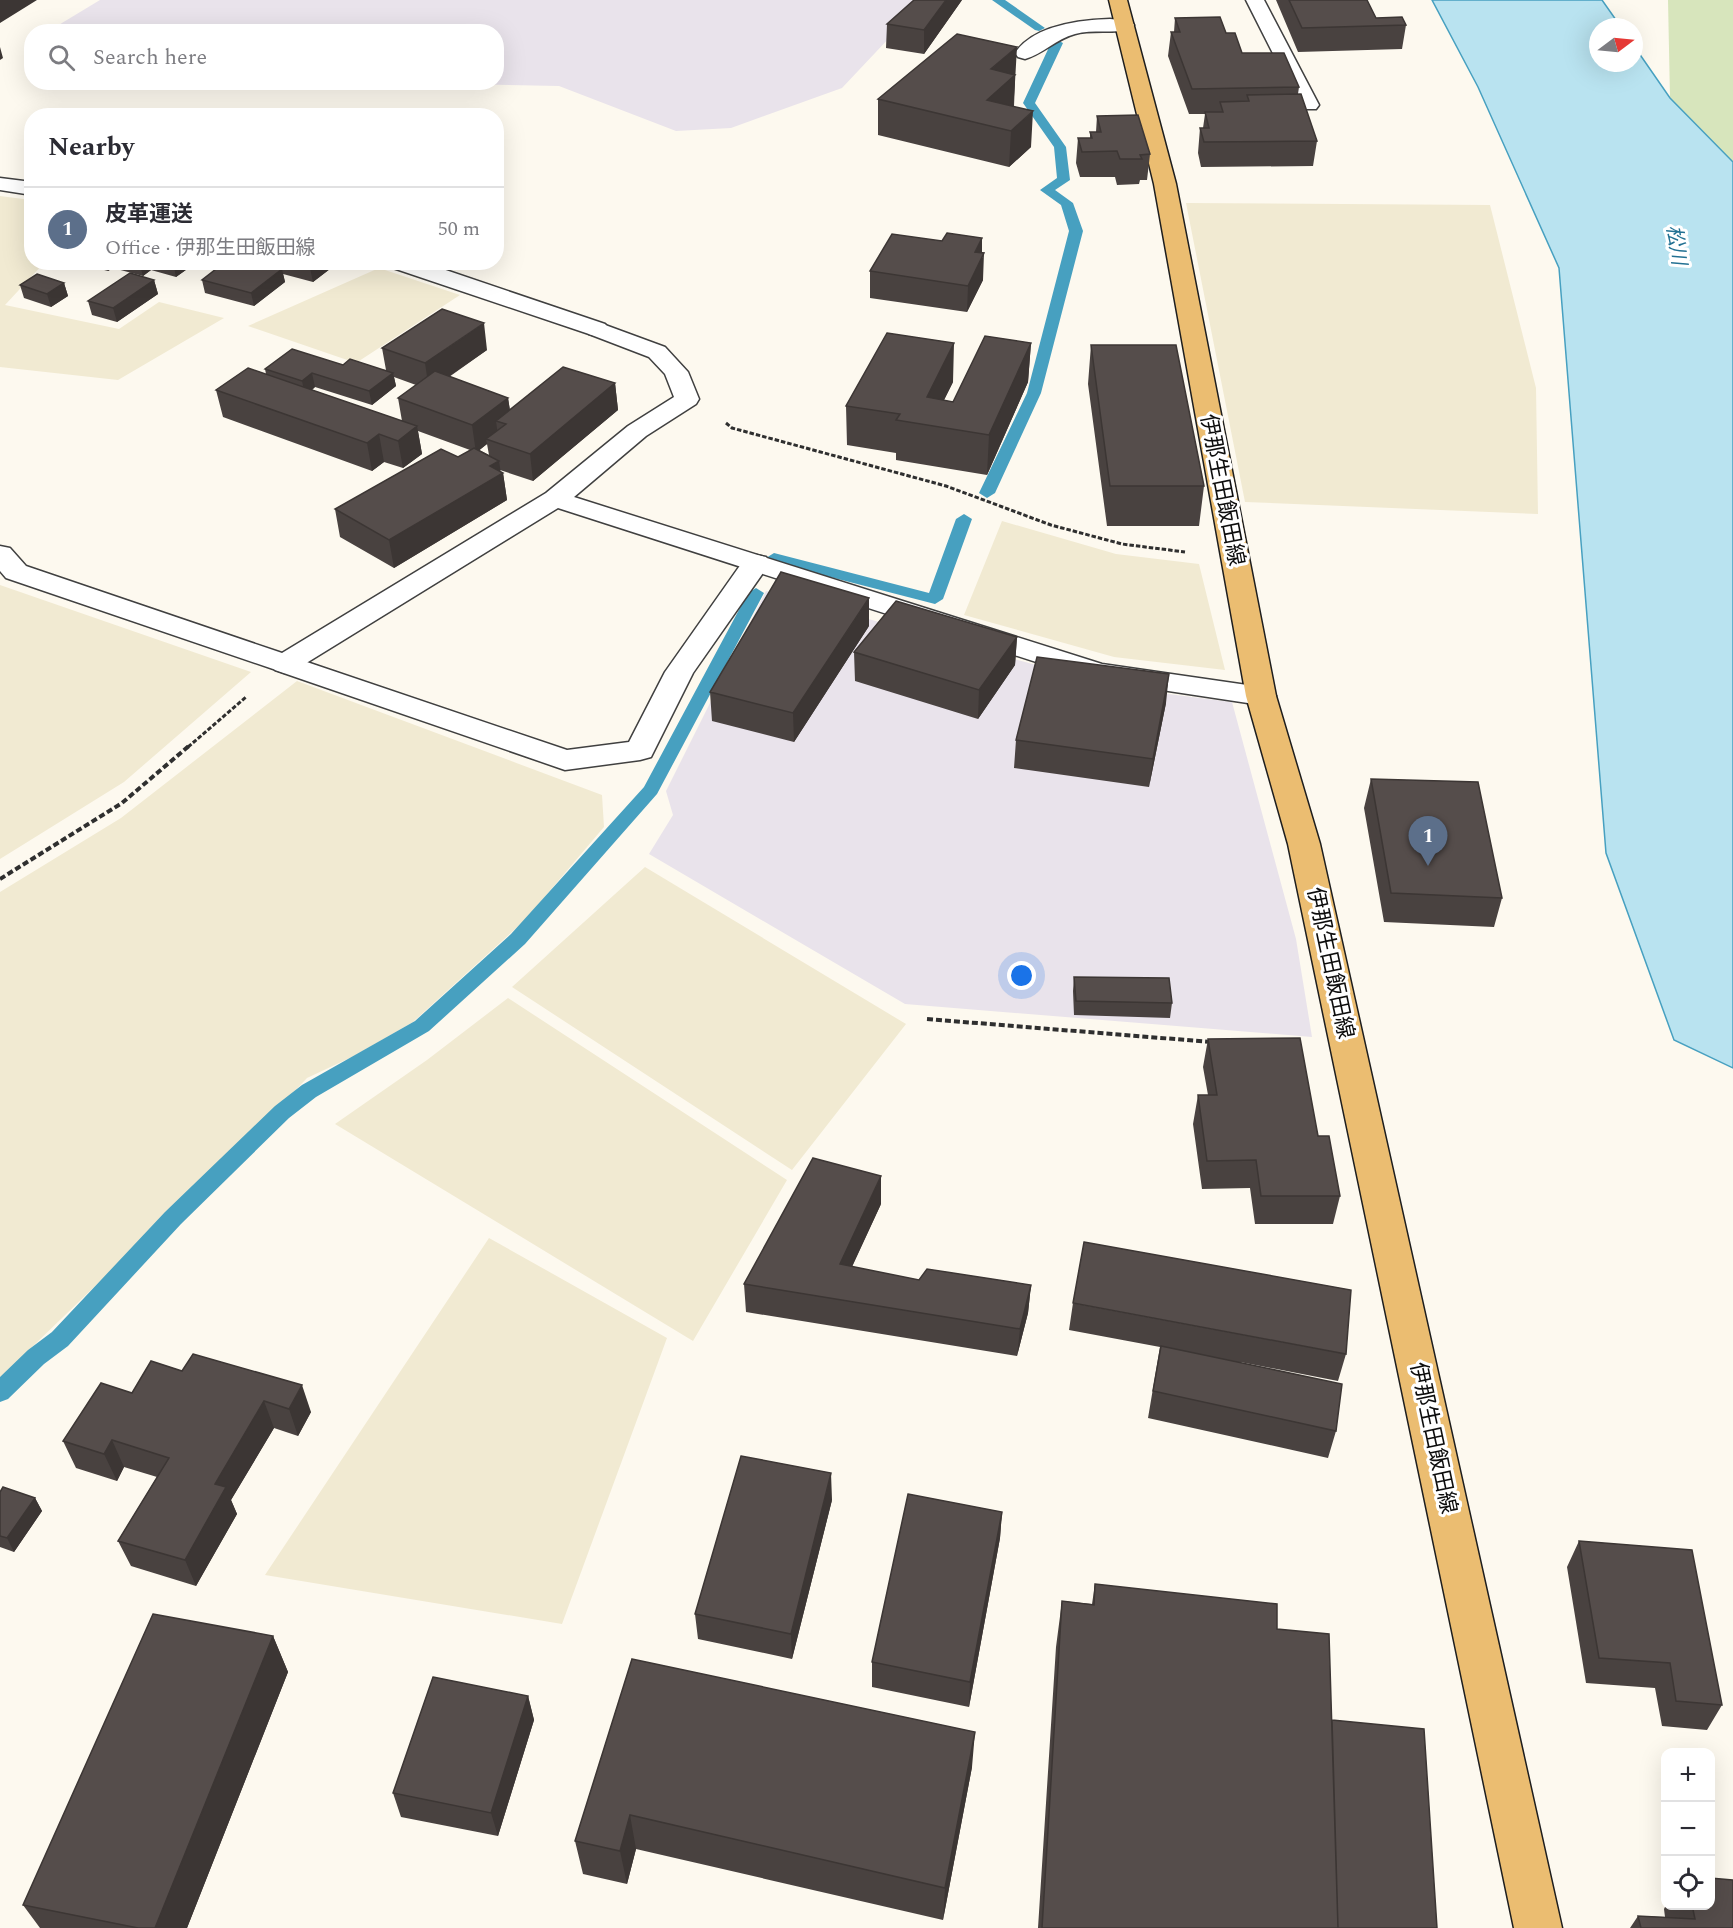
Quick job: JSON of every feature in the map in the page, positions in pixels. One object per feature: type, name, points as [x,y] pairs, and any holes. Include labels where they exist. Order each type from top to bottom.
[{"type":"main road","name":"伊那生田飯田線","points":[[1121,13],[1165,184],[1261,696],[1304,844],[1538,1928]]},
{"type":"street","points":[[1255,0],[1309,105]]},
{"type":"street","points":[[1025,53],[1040,40],[1121,13]]},
{"type":"street","points":[[0,184],[24,188]]},
{"type":"street","points":[[285,664],[555,499],[637,430],[687,399],[676,372],[657,352],[597,329],[422,270]]},
{"type":"street","points":[[555,499],[1099,674],[1261,696]]},
{"type":"street","points":[[0,554],[16,572],[565,760],[640,750],[679,672],[756,563]]},
{"type":"path","points":[[687,399],[706,406],[732,428],[946,486],[1051,525],[1122,544],[1235,559]]},
{"type":"path","points":[[0,879],[122,803],[285,664]]},
{"type":"path","points":[[927,1019],[1212,1042]]},
{"type":"shaded area","points":[[100,0],[925,0],[842,88],[731,128],[676,131],[559,86],[504,85],[504,24],[60,24]]},
{"type":"shaded area","points":[[0,196],[24,199],[24,270],[38,270],[5,305],[119,329],[159,302],[224,318],[118,380],[0,367]]},
{"type":"shaded area","points":[[1186,203],[1490,205],[1536,388],[1538,514],[1245,502]]},
{"type":"shaded area","points":[[374,270],[385,270],[460,295],[356,363],[248,326]]},
{"type":"shaded area","points":[[1002,521],[1116,554],[1199,564],[1225,670],[1114,657],[964,615]]},
{"type":"shaded area","points":[[0,585],[251,672],[124,782],[0,859]]},
{"type":"shaded area","points":[[766,591],[1120,688],[1232,702],[1296,939],[1312,1037],[905,1004],[649,854],[673,815],[666,791]]},
{"type":"shaded area","points":[[297,681],[602,795],[604,827],[525,920],[413,1022],[354,1056],[307,1078],[273,1114],[0,1378],[0,892],[121,818]]},
{"type":"shaded area","points":[[645,867],[906,1024],[792,1170],[512,987]]},
{"type":"shaded area","points":[[508,998],[787,1180],[693,1341],[335,1124],[427,1060]]},
{"type":"shaded area","points":[[489,1238],[667,1338],[562,1624],[265,1575]]},
{"type":"green space","points":[[1668,0],[1733,0],[1733,162],[1670,98]]},
{"type":"water","name":"松川","points":[[1432,0],[1602,0],[1615,18],[1589,18],[1589,72],[1643,72],[1643,59],[1670,98],[1733,162],[1733,1068],[1674,1040],[1606,853],[1559,268],[1478,87]]},
{"type":"building","points":[[914,0],[946,0],[924,30],[887,24]]},
{"type":"building","points":[[1289,0],[1367,0],[1376,18],[1402,17],[1406,25],[1302,28]]},
{"type":"building","points":[[1220,17],[1226,33],[1235,33],[1242,53],[1284,53],[1299,87],[1192,89],[1171,32],[1180,32],[1175,18]]},
{"type":"building","points":[[957,34],[1017,47],[991,69],[1015,75],[987,100],[1033,111],[1011,131],[878,99]]},
{"type":"building","points":[[1301,94],[1317,141],[1204,142],[1200,128],[1209,128],[1205,112],[1223,112],[1220,102],[1249,101],[1247,95]]},
{"type":"building","points":[[1138,115],[1150,154],[1140,155],[1142,159],[1120,159],[1117,151],[1082,152],[1078,138],[1092,138],[1090,132],[1101,132],[1097,116]]},
{"type":"building","points":[[947,233],[982,238],[975,252],[984,253],[968,286],[870,271],[892,234],[942,241]]},
{"type":"building","points":[[215,270],[281,270],[251,293],[202,280]]},
{"type":"building","points":[[130,273],[154,280],[113,308],[88,301]]},
{"type":"building","points":[[37,274],[64,283],[47,294],[20,285]]},
{"type":"building","points":[[442,309],[484,323],[425,363],[382,348]]},
{"type":"building","points":[[887,333],[954,343],[927,397],[953,402],[985,336],[1031,343],[989,435],[896,420],[900,414],[846,406]]},
{"type":"building","points":[[1091,345],[1176,345],[1204,486],[1110,486]]},
{"type":"building","points":[[292,349],[343,365],[350,359],[393,373],[369,391],[312,373],[302,381],[265,369]]},
{"type":"building","points":[[563,367],[615,383],[530,454],[486,439],[506,424],[496,421]]},
{"type":"building","points":[[248,368],[417,426],[398,441],[379,434],[367,443],[216,390]]},
{"type":"building","points":[[435,371],[508,398],[472,425],[398,398]]},
{"type":"building","points":[[474,448],[499,461],[490,466],[503,473],[389,540],[335,509],[441,449],[458,457]]},
{"type":"building","points":[[781,572],[869,598],[793,713],[710,692]]},
{"type":"building","points":[[896,601],[1017,637],[979,690],[854,652]]},
{"type":"building","points":[[1037,657],[1169,674],[1153,759],[1016,740]]},
{"type":"building","points":[[1371,779],[1478,782],[1502,898],[1391,893]]},
{"type":"building","points":[[1074,977],[1169,978],[1172,1003],[1076,1001]]},
{"type":"building","points":[[1300,1038],[1318,1136],[1329,1136],[1340,1196],[1261,1196],[1256,1160],[1207,1161],[1198,1095],[1217,1095],[1208,1039]]},
{"type":"building","points":[[813,1158],[881,1176],[840,1264],[919,1280],[927,1269],[1031,1285],[1020,1329],[744,1284]]},
{"type":"building","points":[[1084,1242],[1351,1290],[1346,1354],[1073,1303]]},
{"type":"building","points":[[1161,1346],[1342,1384],[1336,1431],[1153,1391]]},
{"type":"building","points":[[193,1354],[302,1385],[289,1409],[264,1401],[215,1484],[226,1487],[185,1560],[118,1541],[169,1458],[112,1440],[104,1454],[63,1441],[101,1383],[132,1393],[151,1361],[182,1371]]},
{"type":"building","points":[[741,1456],[831,1473],[791,1634],[695,1614]]},
{"type":"building","points":[[3,1487],[35,1498],[7,1538],[0,1536],[0,1492]]},
{"type":"building","points":[[908,1494],[1002,1512],[970,1682],[872,1662]]},
{"type":"building","points":[[1579,1541],[1692,1550],[1722,1705],[1676,1701],[1670,1663],[1599,1658]]},
{"type":"building","points":[[1095,1584],[1277,1604],[1277,1629],[1329,1634],[1338,1928],[1042,1928],[1062,1601],[1094,1605]]},
{"type":"building","points":[[153,1614],[273,1636],[155,1928],[138,1928],[23,1905]]},
{"type":"building","points":[[632,1659],[975,1732],[945,1888],[630,1815],[620,1851],[575,1841]]},
{"type":"building","points":[[433,1677],[528,1696],[491,1813],[393,1793]]},
{"type":"building","points":[[1332,1720],[1424,1729],[1437,1928],[1338,1928]]},
{"type":"building","points":[[1715,1878],[1733,1880],[1733,1928],[1641,1928],[1638,1916],[1695,1919],[1693,1910],[1715,1910]]},
{"type":"waterway","points":[[998,0],[1039,28]]},
{"type":"waterway","points":[[987,493],[1034,393],[1076,231],[1067,203],[1046,190],[1064,180],[1060,147],[1029,103],[1057,43]]},
{"type":"waterway","points":[[774,558],[935,599],[964,519]]},
{"type":"waterway","points":[[0,1392],[36,1357],[60,1339],[173,1218],[282,1112],[309,1091],[422,1026],[518,939],[651,790],[756,593]]},
{"type":"place","name":"皮革運送","points":[[1428,866]]}]
